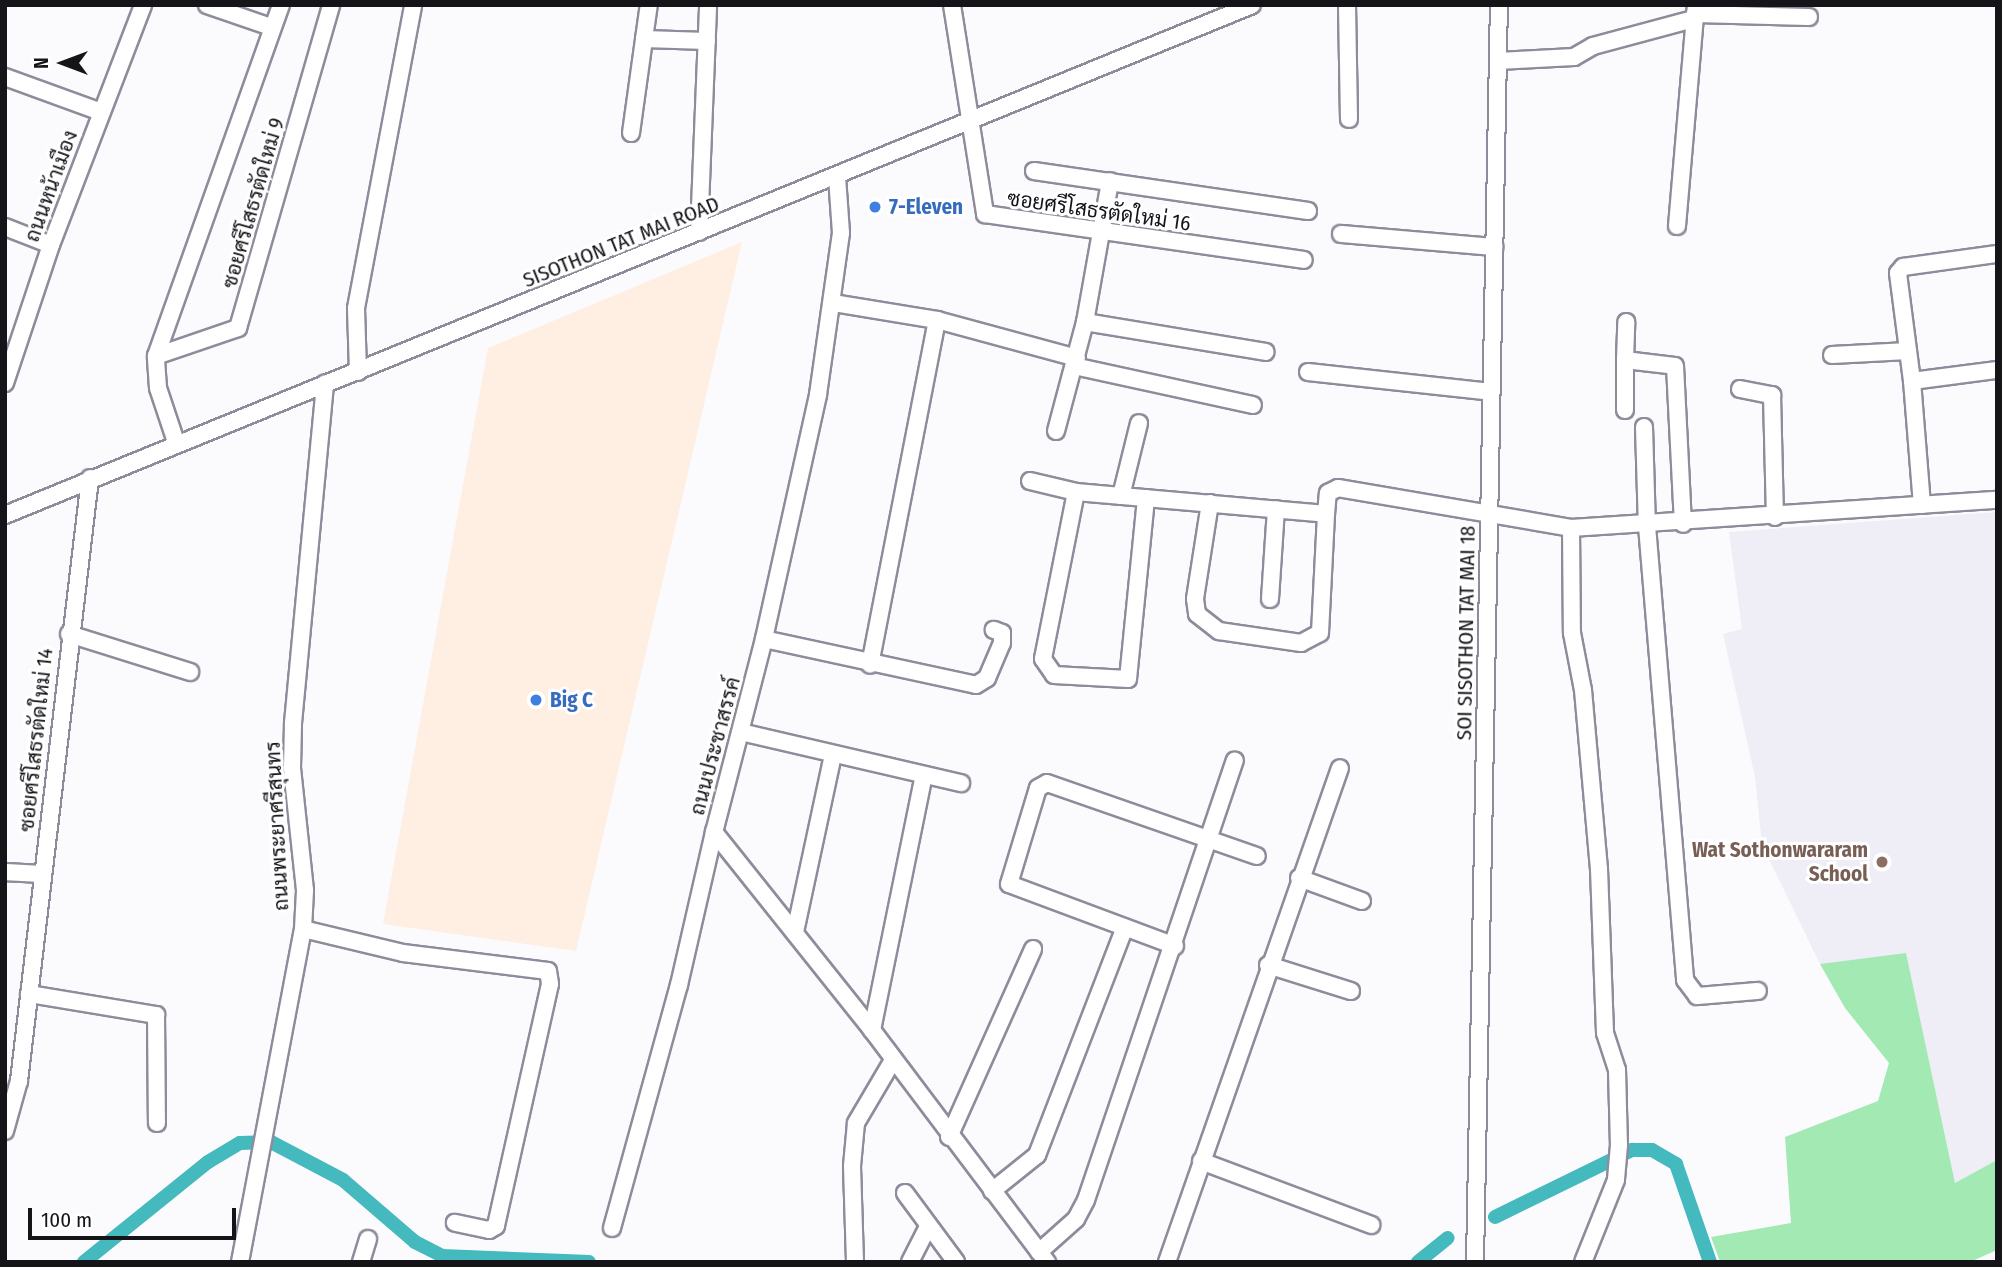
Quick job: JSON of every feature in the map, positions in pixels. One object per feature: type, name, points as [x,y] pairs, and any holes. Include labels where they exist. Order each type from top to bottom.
[{"type":"street","name":"ถนนหน้าเมือง","points":[[6,380],[51,245],[143,5]]},
{"type":"street","points":[[206,5],[271,27]]},
{"type":"street","name":"ซอยศรีโสธรตัดใหม่ 9","points":[[176,442],[158,388],[156,356],[281,5]]},
{"type":"street","name":"ซอยศรีโสธรตัดใหม่ 9","points":[[156,356],[238,328],[331,5]]},
{"type":"street","points":[[358,372],[356,308],[413,5]]},
{"type":"street","points":[[631,133],[649,5]]},
{"type":"street","points":[[699,232],[708,5]]},
{"type":"street","points":[[952,5],[972,118]]},
{"type":"street","name":"SISOTHON TAT MAI ROAD","points":[[5,514],[176,442],[358,372],[837,177],[972,118],[1252,5]]},
{"type":"street","points":[[1348,5],[1349,119]]},
{"type":"street","name":"SOI SISOTHON TAT MAI 18","points":[[1475,1262],[1499,5]]},
{"type":"street","points":[[1498,61],[1574,57],[1593,46],[1695,13],[1809,16]]},
{"type":"street","points":[[1677,226],[1695,13]]},
{"type":"street","points":[[644,39],[707,41]]},
{"type":"street","points":[[5,76],[101,112]]},
{"type":"street","name":"ซอยศรีโสธรตัดใหม่ 16","points":[[972,118],[985,214],[1304,260]]},
{"type":"street","points":[[1034,171],[1308,211]]},
{"type":"street","name":"ถนนประชาสรรค์","points":[[837,177],[841,233],[833,303],[764,639],[714,832],[872,1030],[892,1062],[1043,1257]]},
{"type":"street","points":[[1056,430],[1085,322],[1110,181]]},
{"type":"street","points":[[5,227],[51,245]]},
{"type":"street","points":[[1341,234],[1494,247]]},
{"type":"street","points":[[1922,505],[1912,381],[1898,279],[1903,267],[1997,254]]},
{"type":"street","points":[[833,303],[937,320],[1076,362],[1253,405]]},
{"type":"street","points":[[870,664],[937,320]]},
{"type":"street","points":[[1085,322],[1266,352]]},
{"type":"street","points":[[1625,410],[1626,322]]},
{"type":"street","points":[[1832,355],[1908,351]]},
{"type":"street","points":[[1625,360],[1671,363],[1678,370],[1682,524]]},
{"type":"street","points":[[1912,381],[1997,370]]},
{"type":"street","points":[[1308,372],[1491,392]]},
{"type":"street","name":"ถนนพระยาศรีสุนทร","points":[[240,1262],[303,929],[305,890],[292,768],[293,723],[325,384]]},
{"type":"street","points":[[1740,389],[1772,394],[1775,517]]},
{"type":"street","points":[[1121,496],[1139,423]]},
{"type":"street","points":[[1644,427],[1647,526],[1685,980],[1697,996],[1758,991]]},
{"type":"street","name":"ซอยศรีโสธรตัดใหม่ 14","points":[[5,1131],[19,1081],[69,634],[90,478]]},
{"type":"street","points":[[1030,481],[1076,492],[1326,514]]},
{"type":"street","points":[[1210,503],[1195,599],[1197,614],[1219,631],[1301,643],[1320,632],[1328,494],[1338,488],[1571,528],[1682,524],[1997,500]]},
{"type":"street","points":[[1076,492],[1043,659],[1048,671],[1067,676],[1128,679],[1146,498]]},
{"type":"street","points":[[1270,599],[1276,509]]},
{"type":"street","points":[[1571,528],[1572,633],[1583,690],[1599,869],[1605,1033],[1617,1070],[1619,1146],[1619,1163],[1583,1262]]},
{"type":"street","points":[[764,639],[976,685],[987,678],[1002,643],[1002,633],[993,630]]},
{"type":"street","points":[[69,634],[190,672]]},
{"type":"street","points":[[741,732],[961,783]]},
{"type":"street","points":[[795,933],[833,754]]},
{"type":"street","points":[[1043,1257],[1076,1219],[1086,1200],[1175,946],[1208,837],[1235,761]]},
{"type":"street","points":[[1167,1262],[1268,965],[1340,768]]},
{"type":"street","points":[[872,1030],[924,775]]},
{"type":"street","points":[[1175,946],[1009,884],[1038,788],[1048,783],[1257,856]]},
{"type":"street","points":[[612,1228],[679,985],[714,832]]},
{"type":"street","points":[[5,872],[43,874]]},
{"type":"street","points":[[1299,878],[1362,901]]},
{"type":"street","points":[[992,1191],[1037,1155],[1125,927]]},
{"type":"street","points":[[303,929],[404,953],[548,971],[550,984],[496,1226],[489,1230],[455,1223]]},
{"type":"street","points":[[949,1137],[1033,949]]},
{"type":"street","points":[[1268,965],[1351,991]]},
{"type":"street","points":[[29,995],[156,1014],[157,1123]]},
{"type":"street","points":[[855,1262],[852,1166],[856,1123],[892,1062]]},
{"type":"street","points":[[1201,1161],[1371,1225]]},
{"type":"street","points":[[905,1194],[956,1262]]},
{"type":"street","points":[[910,1262],[928,1227]]},
{"type":"street","points":[[362,1262],[368,1240]]},
{"type":"shaded area","points":[[742,242],[576,951],[383,924],[488,348]]},
{"type":"shaded area","name":"Wat Sothonwararam School","points":[[1997,512],[1997,1160],[1955,1184],[1906,954],[1820,964],[1762,845],[1755,777],[1723,634],[1742,629],[1729,532]]},
{"type":"green space","points":[[1906,953],[1955,1183],[1997,1160],[1997,1250],[1970,1262],[1720,1262],[1711,1237],[1791,1223],[1785,1137],[1878,1101],[1889,1063],[1845,1008],[1820,964]]},
{"type":"waterway","points":[[84,1262],[208,1162],[240,1143],[271,1142],[343,1180],[415,1242],[442,1256],[589,1262]]},
{"type":"waterway","points":[[1495,1217],[1632,1150],[1652,1150],[1676,1164],[1710,1262]]},
{"type":"waterway","points":[[1418,1262],[1448,1238]]},
{"type":"place","name":"7-Eleven","points":[[875,207]]},
{"type":"place","name":"Big C","points":[[536,700]]},
{"type":"place","name":"Wat Sothonwararam School","points":[[1882,862]]}]
